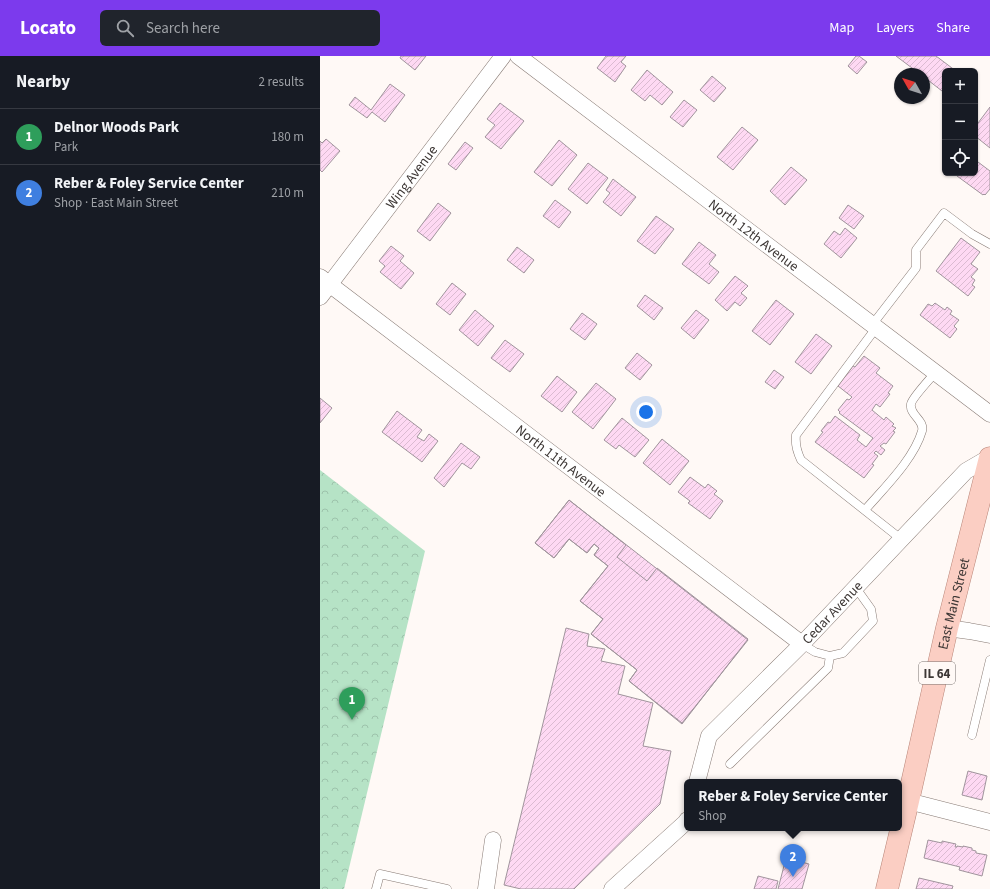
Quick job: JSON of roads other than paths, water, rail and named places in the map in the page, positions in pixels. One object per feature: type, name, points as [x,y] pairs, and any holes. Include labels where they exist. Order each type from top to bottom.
[{"type":"main road","name":"East Main Street","points":[[902,827],[947,628],[990,458]]},
{"type":"main road","name":"East Main Street","points":[[887,889],[901,831]]},
{"type":"street","name":"Wing Avenue","points":[[323,286],[503,56]]},
{"type":"street","name":"North 12th Avenue","points":[[518,56],[990,414]]},
{"type":"street","name":"North 11th Avenue","points":[[323,286],[802,644]]},
{"type":"street","name":"Cedar Avenue","points":[[698,779],[709,736],[802,644],[966,471],[990,458]]},
{"type":"street","points":[[947,628],[990,635]]},
{"type":"street","points":[[908,802],[990,822]]},
{"type":"street","points":[[612,889],[684,824]]},
{"type":"street","points":[[486,889],[493,840]]},
{"type":"lane","points":[[901,540],[801,460],[795,441],[796,435],[916,268],[916,250],[944,213],[972,234],[990,244]]},
{"type":"lane","points":[[865,510],[910,457],[917,444],[922,430],[920,421],[911,411],[911,403],[935,373]]},
{"type":"lane","points":[[802,644],[815,652],[830,656],[843,653],[873,621],[871,609],[856,588]]},
{"type":"lane","points":[[730,764],[828,668],[830,656]]},
{"type":"lane","points":[[972,735],[990,660]]},
{"type":"lane","points":[[376,889],[380,874],[447,889]]},
{"type":"place","name":"Delnor Woods Park","points":[[352,720]]},
{"type":"place","name":"Reber & Foley Service Center","points":[[793,877]]}]
